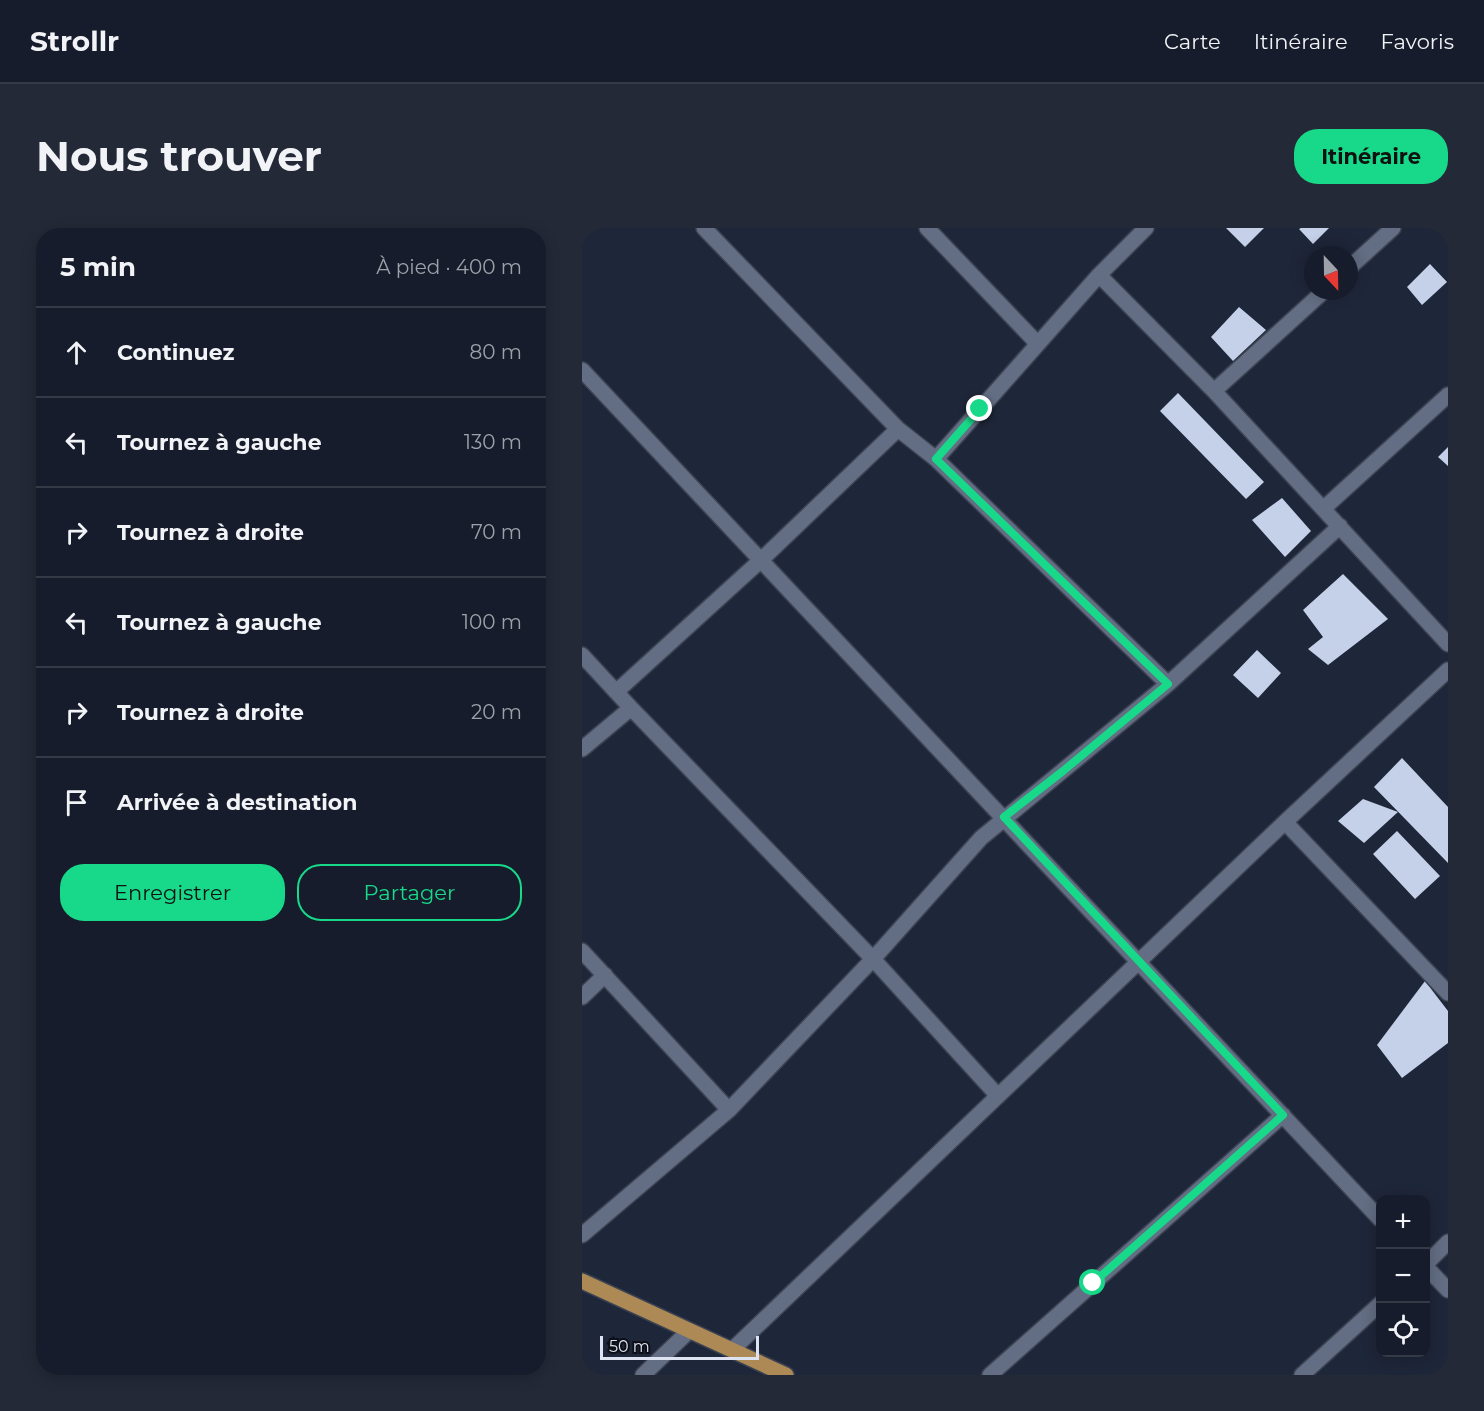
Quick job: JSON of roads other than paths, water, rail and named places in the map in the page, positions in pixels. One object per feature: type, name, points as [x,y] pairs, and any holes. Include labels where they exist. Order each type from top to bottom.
[{"type":"main road","points":[[583,1283],[733,1349],[786,1375]]},
{"type":"street","points":[[704,228],[898,429],[936,459],[1168,684]]},
{"type":"street","points":[[927,228],[1037,343]]},
{"type":"street","points":[[936,459],[1037,343],[1146,228]]},
{"type":"street","points":[[1358,260],[1393,228]]},
{"type":"street","points":[[1099,275],[1214,391],[1448,644]]},
{"type":"street","points":[[1214,391],[1314,300]]},
{"type":"street","points":[[582,370],[1376,1215]]},
{"type":"street","points":[[1323,508],[1448,395]]},
{"type":"street","points":[[616,692],[761,560],[898,429]]},
{"type":"street","points":[[582,1235],[729,1110],[873,959],[981,838],[1168,684],[1340,526]]},
{"type":"street","points":[[582,655],[630,708],[873,959],[998,1096]]},
{"type":"street","points":[[733,1349],[1285,822],[1448,670]]},
{"type":"street","points":[[582,749],[630,708]]},
{"type":"street","points":[[1285,822],[1448,993]]},
{"type":"street","points":[[582,951],[729,1110]]},
{"type":"street","points":[[582,997],[605,975]]},
{"type":"street","points":[[990,1375],[1283,1115]]},
{"type":"street","points":[[1430,1260],[1448,1242]]},
{"type":"street","points":[[1430,1270],[1448,1290]]},
{"type":"street","points":[[1302,1375],[1376,1308]]},
{"type":"street","points":[[643,1375],[689,1331]]}]
